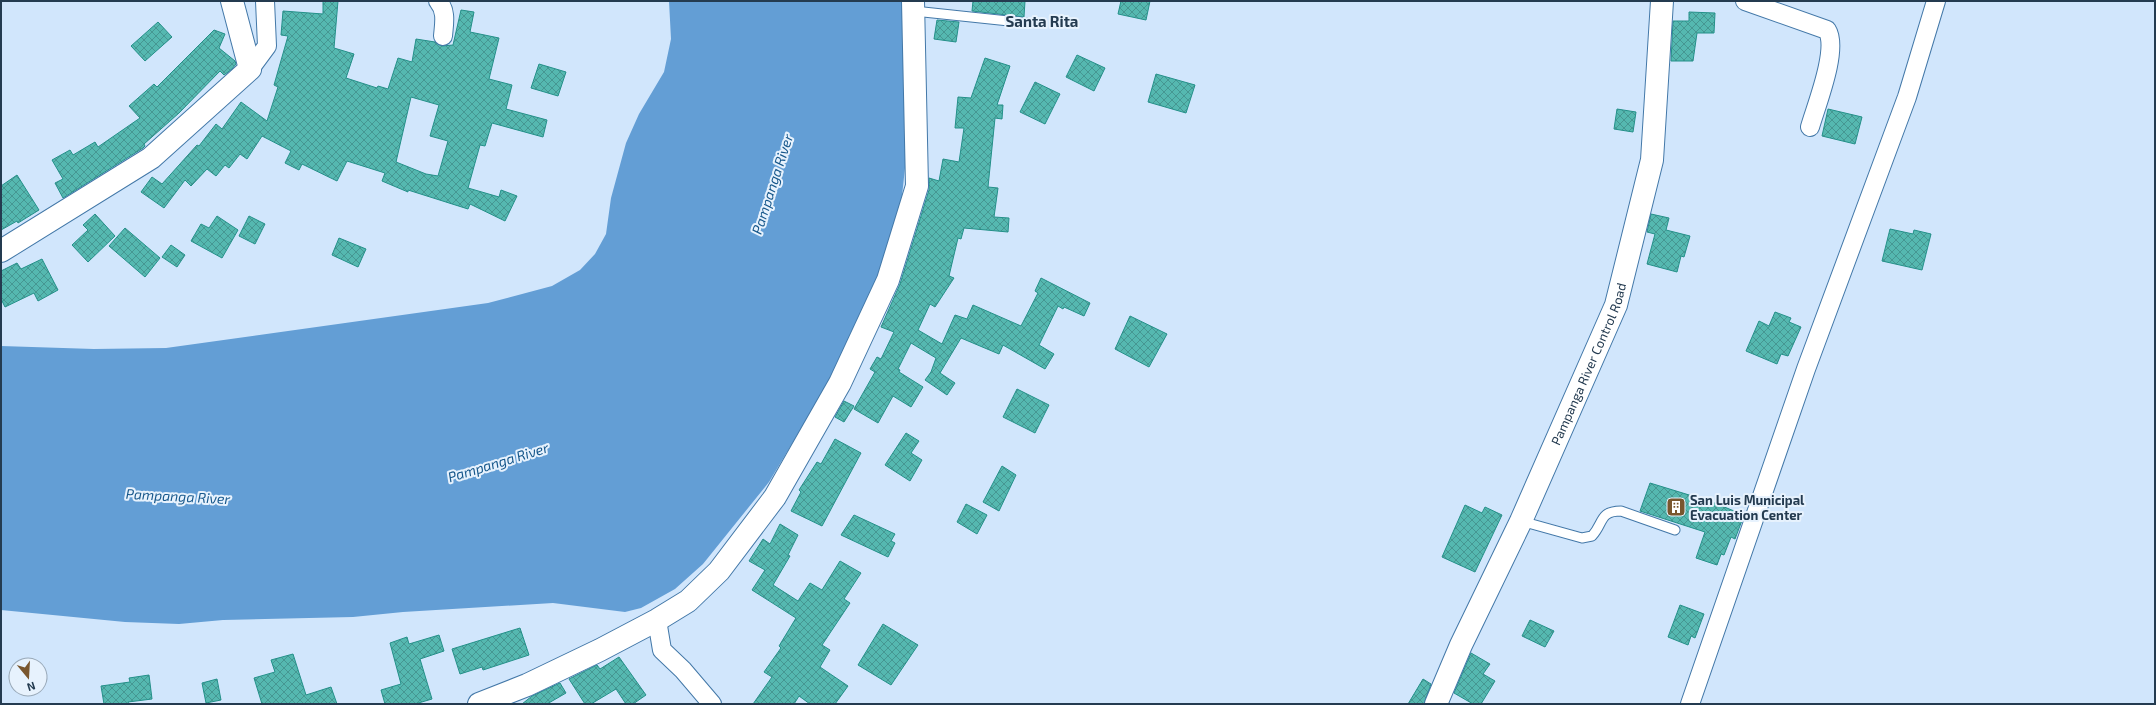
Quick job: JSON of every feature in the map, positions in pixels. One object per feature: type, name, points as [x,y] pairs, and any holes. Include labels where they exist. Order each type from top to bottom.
[{"type":"street","points":[[232,1],[250,69]]},
{"type":"street","points":[[1,251],[151,158],[250,69],[267,46],[265,1]]},
{"type":"street","points":[[438,1],[442,6],[444,20],[443,36]]},
{"type":"street","name":"Pampanga River Control Road","points":[[1436,704],[1460,645],[1521,521],[1616,305],[1652,160],[1662,1]]},
{"type":"street","points":[[1745,1],[1827,30],[1831,36],[1827,70],[1810,127]]},
{"type":"street","points":[[1690,704],[1806,369],[1907,97],[1936,1]]},
{"type":"street","points":[[479,704],[527,685],[657,620],[688,601],[719,571],[775,497],[840,383],[888,280],[917,186],[913,6]]},
{"type":"street","points":[[657,620],[662,650],[712,704]]},
{"type":"lane","points":[[913,6],[1027,23]]},
{"type":"lane","points":[[1521,521],[1582,538],[1592,536],[1604,515],[1614,511],[1621,511],[1675,530]]},
{"type":"water","name":"Pampanga River","points":[[669,1],[906,1],[908,140],[901,205],[866,312],[820,397],[769,482],[703,564],[675,589],[641,608],[625,612],[553,603],[403,612],[353,617],[223,620],[179,624],[125,622],[1,610],[1,346],[94,349],[166,348],[488,303],[552,286],[580,270],[595,254],[606,234],[611,198],[626,143],[639,114],[664,72],[671,39]]},
{"type":"building","points":[[323,1],[338,1],[334,48],[354,54],[346,78],[377,88],[378,86],[388,89],[398,58],[412,62],[416,39],[435,42],[442,46],[453,45],[461,10],[474,12],[470,32],[499,38],[489,79],[512,85],[506,109],[547,120],[543,137],[492,123],[485,146],[480,145],[468,188],[499,197],[501,190],[517,196],[505,221],[470,204],[468,209],[408,190],[408,192],[382,181],[385,173],[347,161],[337,181],[302,164],[299,170],[285,163],[291,151],[262,136],[247,159],[240,154],[229,168],[225,165],[216,176],[207,169],[191,186],[185,180],[164,208],[141,192],[152,177],[162,184],[197,145],[199,146],[216,124],[222,129],[241,102],[267,121],[278,87],[274,85],[288,36],[281,35],[283,11],[323,14]],"holes":[[[411,97],[439,105],[430,136],[448,141],[438,176],[426,174],[396,162]]]},
{"type":"building","points":[[973,1],[1025,1],[1024,17],[972,11]]},
{"type":"building","points":[[1121,1],[1150,1],[1146,20],[1118,14]]},
{"type":"building","points":[[1689,12],[1715,13],[1714,33],[1697,33],[1693,61],[1671,61],[1673,21],[1689,21]]},
{"type":"building","points":[[937,20],[959,22],[956,42],[934,39]]},
{"type":"building","points":[[158,22],[172,37],[145,61],[131,46]]},
{"type":"building","points":[[214,30],[225,34],[219,48],[235,61],[236,64],[232,69],[224,75],[220,71],[179,113],[144,144],[145,146],[143,148],[63,198],[55,183],[63,179],[52,160],[70,150],[73,155],[95,142],[98,147],[140,118],[129,106],[154,84],[157,87]]},
{"type":"building","points":[[1077,55],[1105,68],[1094,91],[1066,77]]},
{"type":"building","points":[[985,58],[1010,66],[997,105],[1003,105],[1002,119],[995,118],[988,187],[998,188],[994,217],[1009,218],[1008,232],[964,228],[961,239],[958,238],[949,276],[954,278],[935,307],[930,304],[918,330],[942,344],[955,315],[967,319],[973,305],[1021,326],[1038,293],[1035,291],[1041,278],[1090,303],[1084,316],[1064,307],[1063,309],[1058,306],[1039,345],[1054,354],[1045,369],[1003,345],[999,354],[961,338],[940,373],[955,383],[947,395],[925,380],[931,372],[936,358],[911,343],[898,369],[900,370],[899,372],[923,387],[911,407],[893,396],[878,423],[854,409],[875,372],[870,369],[877,357],[881,359],[894,332],[881,327],[900,284],[929,190],[929,178],[939,181],[943,159],[959,162],[964,128],[955,128],[958,97],[971,98]]},
{"type":"building","points":[[539,64],[566,72],[558,96],[531,88]]},
{"type":"building","points":[[1156,74],[1195,85],[1186,113],[1148,102]]},
{"type":"building","points":[[1035,82],[1060,94],[1045,124],[1020,112]]},
{"type":"building","points":[[1617,109],[1636,112],[1633,132],[1614,129]]},
{"type":"building","points":[[1828,109],[1862,117],[1855,144],[1822,136]]},
{"type":"building","points":[[17,175],[39,210],[18,223],[17,221],[1,230],[1,186]]},
{"type":"building","points":[[95,214],[115,236],[88,262],[72,245],[88,230],[83,225]]},
{"type":"building","points":[[1651,214],[1669,218],[1666,230],[1690,236],[1684,257],[1681,256],[1677,272],[1647,264],[1655,234],[1647,232]]},
{"type":"building","points":[[217,216],[238,230],[222,258],[191,241],[201,224],[209,228]]},
{"type":"building","points":[[249,216],[265,224],[255,244],[239,236]]},
{"type":"building","points":[[125,228],[160,258],[145,277],[109,246]]},
{"type":"building","points":[[1890,229],[1913,234],[1914,230],[1931,234],[1922,270],[1882,261]]},
{"type":"building","points":[[339,238],[366,249],[358,267],[332,255]]},
{"type":"building","points":[[171,245],[185,255],[177,267],[162,257]]},
{"type":"building","points":[[42,259],[58,290],[38,301],[34,293],[5,307],[1,299],[1,271],[17,263],[21,269]]},
{"type":"building","points":[[1775,312],[1791,318],[1789,322],[1801,327],[1788,356],[1781,354],[1777,364],[1746,351],[1759,321],[1769,326]]},
{"type":"building","points":[[1130,316],[1167,334],[1149,367],[1115,349]]},
{"type":"building","points":[[1017,389],[1049,405],[1035,433],[1003,417]]},
{"type":"building","points":[[844,401],[854,406],[844,422],[835,417]]},
{"type":"building","points":[[906,433],[919,441],[911,453],[922,460],[910,481],[885,465]]},
{"type":"building","points":[[835,439],[861,453],[822,526],[791,511],[801,492],[799,490],[817,462],[821,464]]},
{"type":"building","points":[[1002,466],[1016,475],[999,511],[983,502]]},
{"type":"building","points":[[1650,483],[1712,502],[1744,515],[1735,539],[1731,537],[1724,555],[1721,554],[1717,565],[1696,558],[1705,532],[1640,511]]},
{"type":"building","points":[[966,504],[987,515],[977,534],[957,522]]},
{"type":"building","points":[[1465,505],[1482,513],[1485,507],[1502,515],[1475,572],[1442,557]]},
{"type":"building","points":[[854,515],[895,534],[891,541],[895,543],[888,557],[841,535]]},
{"type":"building","points":[[780,524],[798,535],[788,555],[790,556],[773,585],[798,601],[810,583],[822,590],[840,561],[861,573],[844,599],[850,603],[822,645],[830,650],[820,667],[848,686],[835,704],[810,704],[799,696],[794,704],[753,704],[772,677],[764,672],[781,648],[779,646],[796,618],[752,590],[765,570],[749,561],[763,539],[770,544]]},
{"type":"building","points":[[1680,605],[1704,614],[1695,638],[1691,636],[1688,645],[1668,637]]},
{"type":"building","points":[[1530,620],[1554,631],[1545,647],[1522,636]]},
{"type":"building","points":[[883,624],[918,645],[891,685],[858,665]]},
{"type":"building","points":[[520,628],[529,655],[483,670],[482,667],[460,674],[452,649]]},
{"type":"building","points":[[439,635],[444,651],[420,659],[432,699],[415,704],[385,704],[381,690],[401,684],[390,643],[407,637],[409,644]]},
{"type":"building","points":[[1471,653],[1490,664],[1483,674],[1495,681],[1481,704],[1473,704],[1454,693]]},
{"type":"building","points":[[293,654],[306,695],[331,687],[337,704],[262,704],[254,678],[275,672],[271,660]]},
{"type":"building","points":[[619,657],[646,695],[633,704],[626,704],[616,689],[591,704],[585,704],[569,679],[597,665],[600,669]]},
{"type":"building","points":[[149,675],[152,699],[128,702],[129,704],[104,704],[101,686],[130,682],[129,678]]},
{"type":"building","points":[[217,679],[221,700],[206,703],[202,683]]},
{"type":"building","points":[[1423,679],[1431,684],[1424,704],[1408,704]]},
{"type":"building","points":[[560,683],[566,693],[547,704],[522,704],[532,696]]},
{"type":"place","name":"San Luis Municipal Evacuation Center","points":[[1676,507]]},
{"type":"district","name":"Santa Rita","points":[[1042,21]]}]
